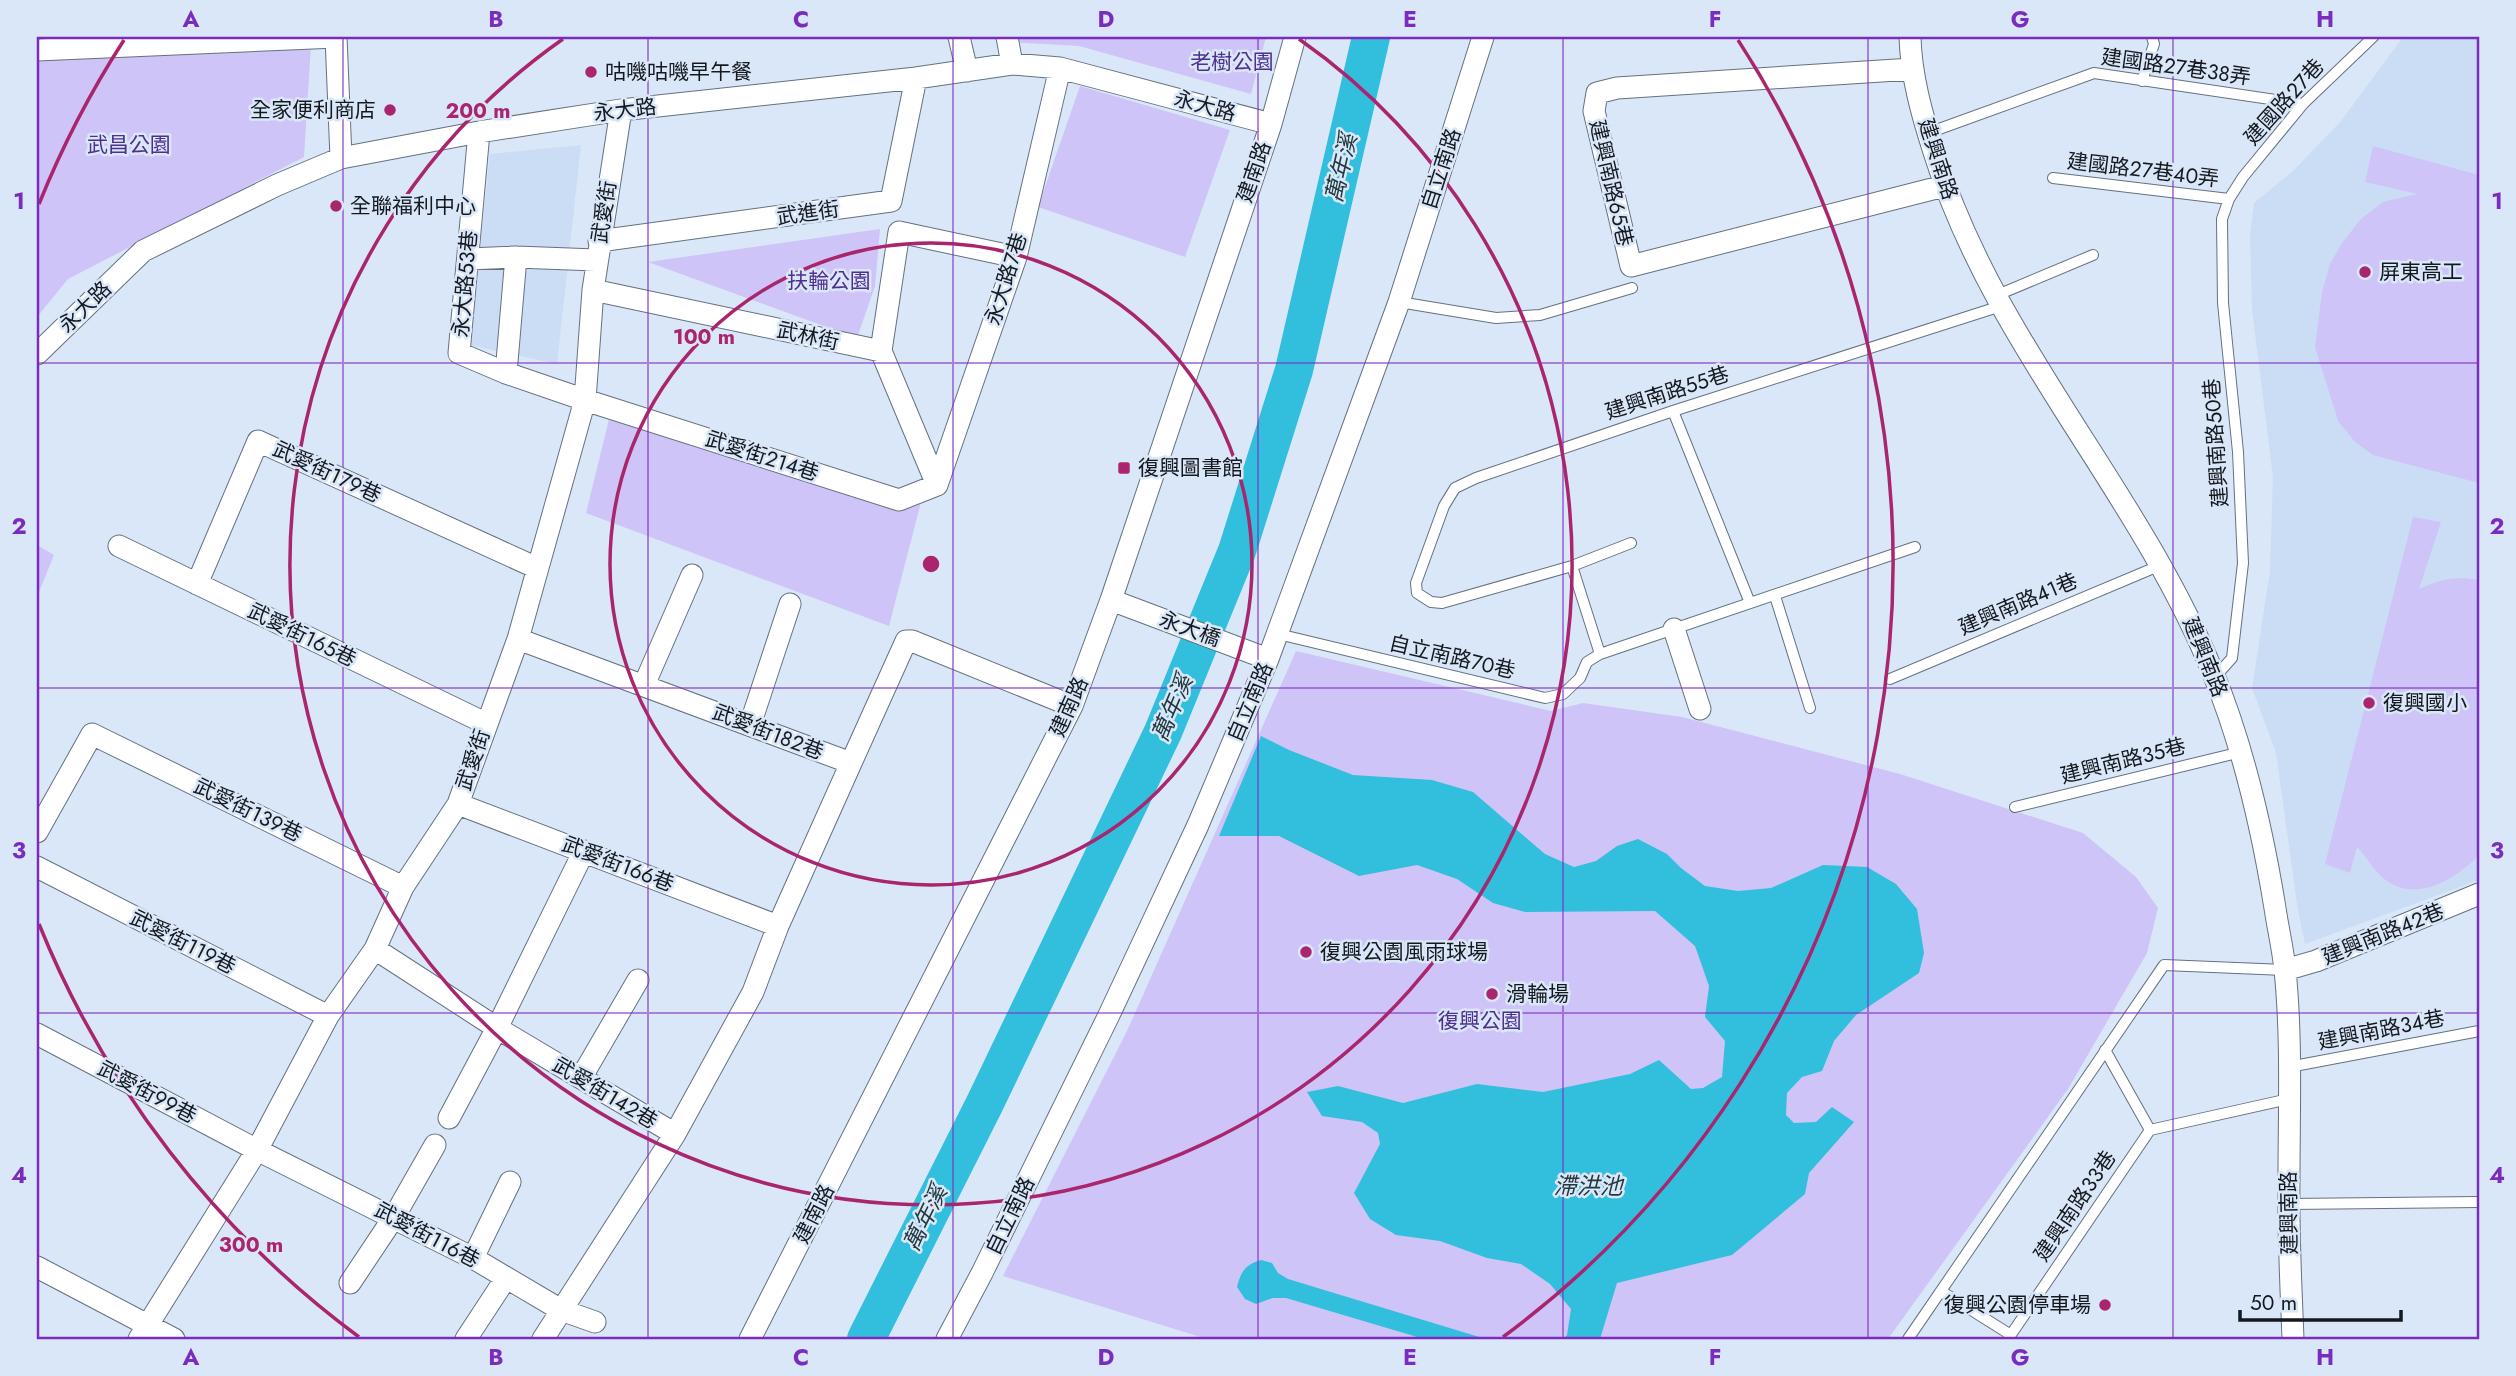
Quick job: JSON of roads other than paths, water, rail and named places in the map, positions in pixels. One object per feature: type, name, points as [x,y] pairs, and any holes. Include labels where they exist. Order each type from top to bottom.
[{"type":"street","points":[[37,50],[336,37],[341,158]]},
{"type":"street","points":[[959,37],[967,71]]},
{"type":"street","points":[[1007,37],[1012,64]]},
{"type":"street","name":"建南路","points":[[750,1339],[1073,706],[1270,124],[1295,37]]},
{"type":"street","name":"自立南路","points":[[947,1339],[1109,1015],[1198,825],[1248,709],[1278,635],[1399,302],[1483,37]]},
{"type":"street","name":"建興南路","points":[[1910,37],[1912,69],[1944,186],[1998,301],[2161,565],[2193,623],[2241,752],[2264,840],[2285,970],[2293,1339]]},
{"type":"street","name":"永大路","points":[[37,354],[142,251],[276,185],[341,158],[479,132],[621,110],[916,78],[1012,64],[1060,68],[1270,124]]},
{"type":"street","name":"永大路7巷","points":[[937,485],[1016,257],[1060,68]]},
{"type":"street","name":"建興南路65巷","points":[[1912,69],[1617,88],[1597,93],[1594,111],[1631,266],[1944,186]]},
{"type":"street","points":[[916,78],[891,201],[899,232],[881,351],[937,485]]},
{"type":"street","name":"武愛街","points":[[144,1332],[257,1150],[328,1016],[375,949],[403,887],[458,804],[517,639],[585,400],[593,290],[621,110]]},
{"type":"street","name":"永大路53巷","points":[[459,353],[479,132]]},
{"type":"street","name":"武進街","points":[[468,259],[598,251],[891,201]]},
{"type":"street","points":[[899,232],[1016,257]]},
{"type":"street","points":[[506,373],[516,257]]},
{"type":"street","name":"武林街","points":[[593,290],[881,351]]},
{"type":"street","name":"武愛街214巷","points":[[459,353],[506,373],[585,400],[899,500],[937,485]]},
{"type":"street","name":"武愛街179巷","points":[[197,584],[258,441],[537,568]]},
{"type":"street","name":"武愛街165巷","points":[[119,546],[485,723]]},
{"type":"street","points":[[644,685],[692,575]]},
{"type":"street","name":"永大橋","points":[[1111,600],[1268,659]]},
{"type":"street","points":[[750,725],[790,604]]},
{"type":"street","points":[[1674,629],[1700,709]]},
{"type":"street","name":"武愛街182巷","points":[[517,639],[851,763],[778,926]]},
{"type":"street","points":[[851,763],[906,642],[912,641],[1073,706]]},
{"type":"street","name":"武愛街139巷","points":[[37,832],[92,734],[403,887]]},
{"type":"street","name":"武愛街166巷","points":[[458,804],[778,926]]},
{"type":"street","points":[[449,1118],[497,1028],[584,851]]},
{"type":"street","name":"武愛街119巷","points":[[37,867],[328,1016]]},
{"type":"street","name":"建興南路42巷","points":[[2285,970],[2316,961],[2479,894]]},
{"type":"street","name":"武愛街142巷","points":[[375,949],[497,1028],[675,1134],[753,992],[778,926]]},
{"type":"street","points":[[581,1078],[638,980]]},
{"type":"street","name":"武愛街99巷","points":[[37,1034],[257,1150]]},
{"type":"street","points":[[543,1339],[675,1134]]},
{"type":"street","points":[[350,1283],[394,1217],[435,1145]]},
{"type":"street","name":"武愛街116巷","points":[[257,1150],[473,1258],[561,1310],[595,1322]]},
{"type":"street","points":[[473,1258],[510,1182]]},
{"type":"street","points":[[37,1267],[144,1332],[174,1339]]},
{"type":"street","points":[[466,1339],[506,1278]]},
{"type":"lane","points":[[2142,81],[2154,44],[2152,37]]},
{"type":"lane","name":"建國路27巷","points":[[2229,199],[2243,177],[2303,104],[2373,37]]},
{"type":"lane","name":"建國路27巷38弄","points":[[1928,133],[2094,73],[2303,104]]},
{"type":"lane","name":"建國路27巷40弄","points":[[2053,178],[2229,199]]},
{"type":"lane","name":"建興南路50巷","points":[[2215,677],[2232,657],[2243,562],[2238,452],[2223,303],[2222,219],[2229,199]]},
{"type":"lane","name":"建興南路55巷","points":[[1572,566],[1442,603],[1431,602],[1417,593],[1416,583],[1421,568],[1444,506],[1455,488],[1476,478],[1998,301],[2093,256]]},
{"type":"lane","points":[[1399,302],[1496,318],[1540,315],[1632,288]]},
{"type":"lane","points":[[1673,411],[1750,603]]},
{"type":"lane","points":[[1631,543],[1572,566],[1600,654],[1915,547]]},
{"type":"lane","name":"建興南路41巷","points":[[1890,679],[2161,565]]},
{"type":"lane","points":[[1775,596],[1810,708]]},
{"type":"lane","name":"自立南路70巷","points":[[1278,635],[1545,698],[1563,694],[1580,678],[1587,662],[1600,654]]},
{"type":"lane","name":"建興南路35巷","points":[[2015,807],[2241,752]]},
{"type":"lane","points":[[1908,1339],[2164,965],[2285,970]]},
{"type":"lane","name":"建興南路34巷","points":[[2289,1067],[2479,1031]]},
{"type":"lane","points":[[2105,1050],[2150,1130],[2289,1099]]},
{"type":"lane","name":"建興南路33巷","points":[[2010,1337],[2150,1130]]},
{"type":"lane","points":[[2288,1204],[2479,1202]]},
{"type":"lane","points":[[1941,1292],[2010,1337]]},
{"type":"water","name":"滯洪池","points":[[1261,736],[1353,775],[1432,780],[1473,792],[1545,854],[1574,867],[1596,861],[1617,846],[1638,839],[1667,854],[1705,886],[1738,891],[1771,888],[1823,865],[1867,867],[1896,884],[1917,909],[1924,953],[1919,973],[1856,1015],[1834,1041],[1822,1071],[1802,1077],[1787,1093],[1786,1115],[1794,1123],[1816,1122],[1832,1107],[1854,1122],[1809,1173],[1805,1194],[1732,1255],[1617,1283],[1600,1339],[1564,1339],[1571,1309],[1550,1284],[1521,1264],[1487,1258],[1440,1241],[1396,1235],[1370,1219],[1354,1193],[1380,1144],[1378,1133],[1362,1122],[1322,1116],[1307,1092],[1338,1086],[1403,1103],[1477,1084],[1543,1092],[1630,1074],[1659,1060],[1691,1089],[1703,1088],[1722,1077],[1725,1041],[1705,1017],[1709,986],[1695,946],[1655,911],[1525,912],[1493,903],[1457,879],[1417,865],[1359,876],[1279,836],[1219,836]]},
{"type":"water","points":[[1261,1260],[1272,1263],[1278,1273],[1288,1279],[1486,1339],[1424,1339],[1286,1298],[1273,1298],[1256,1304],[1245,1299],[1237,1287],[1245,1269]]},
{"type":"waterway","name":"萬年溪","points":[[866,1339],[985,1103],[1163,732],[1237,551],[1294,370],[1371,37]]},
{"type":"place","name":"咕嘰咕嘰早午餐","points":[[591,72]]},
{"type":"place","name":"全家便利商店","points":[[390,110]]},
{"type":"place","name":"全聯福利中心","points":[[336,206]]},
{"type":"place","name":"屏東高工","points":[[2365,272]]},
{"type":"place","name":"復興圖書館","points":[[1124,468]]},
{"type":"place","name":"復興國小","points":[[2369,703]]},
{"type":"place","name":"復興公園風雨球場","points":[[1306,952]]},
{"type":"place","name":"滑輪場","points":[[1492,994]]},
{"type":"place","name":"復興公園停車場","points":[[2105,1305]]},
{"type":"park label","name":"老樹公園","points":[[1232,62]]},
{"type":"park label","name":"武昌公園","points":[[129,145]]},
{"type":"park label","name":"扶輪公園","points":[[829,281]]},
{"type":"park label","name":"復興公園","points":[[1480,1021]]}]
